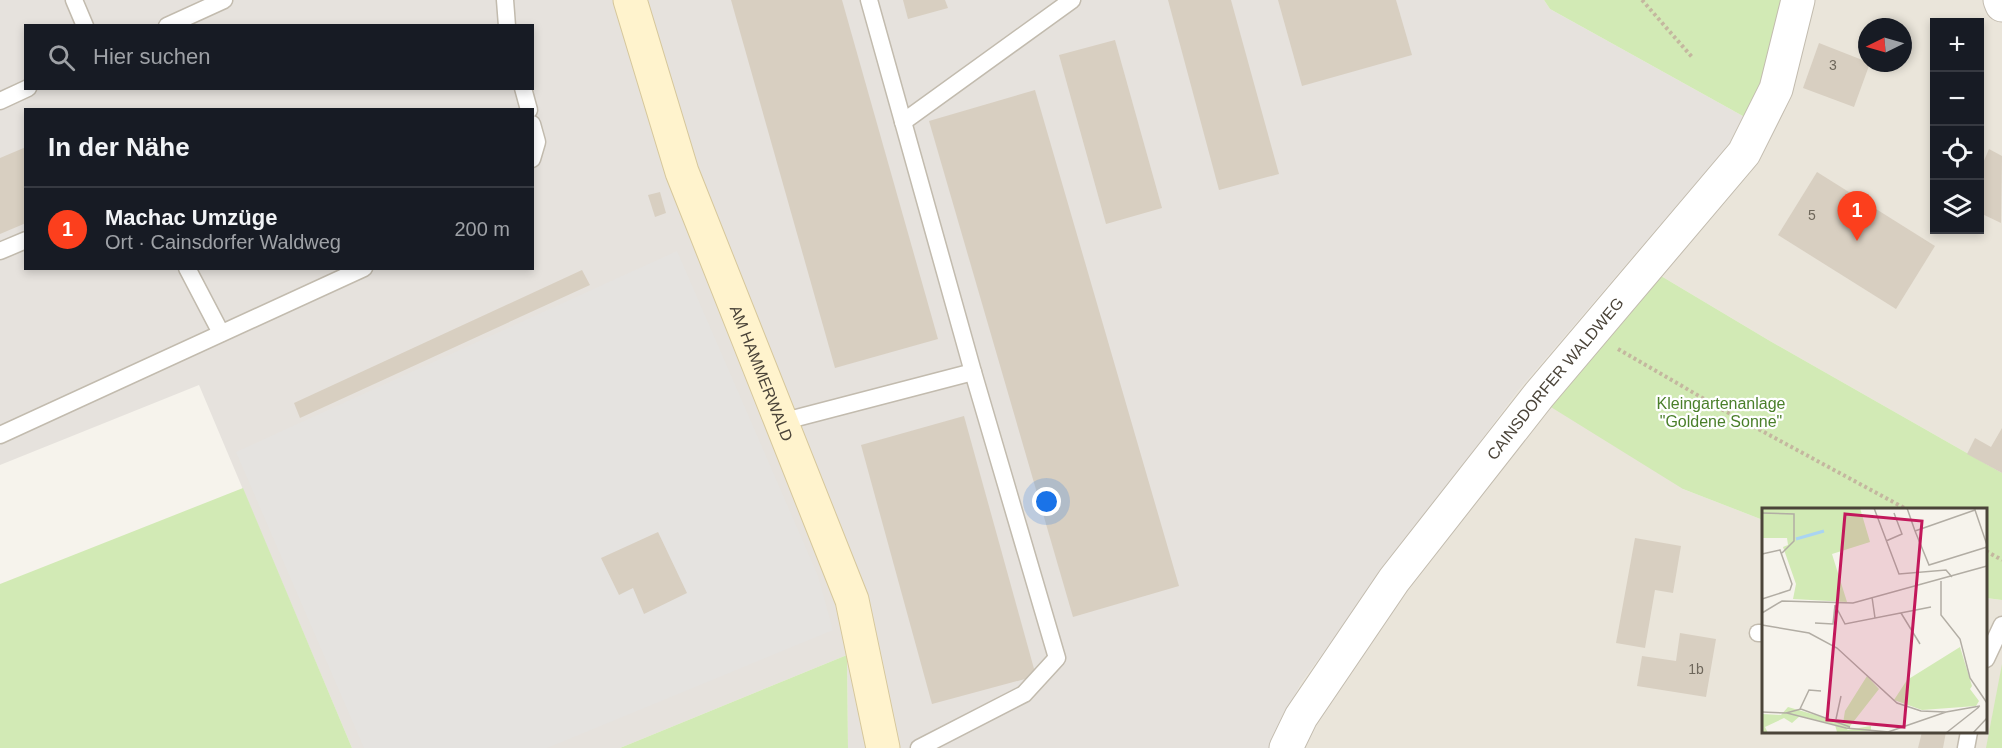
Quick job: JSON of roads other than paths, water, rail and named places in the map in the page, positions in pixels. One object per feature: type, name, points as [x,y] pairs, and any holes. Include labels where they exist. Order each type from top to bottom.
[{"type":"main road","name":"AM HAMMERWALD","points":[[630,0],[682,172],[852,600],[884,748]]},
{"type":"street","name":"CAINSDORFER WALDWEG","points":[[1286,748],[1301,717],[1394,580],[1539,395],[1744,153],[1776,89],[1798,0]]},
{"type":"street","points":[[2000,0],[2002,5]]},
{"type":"lane","points":[[74,0],[84,24]]},
{"type":"lane","points":[[172,24],[224,0]]},
{"type":"lane","points":[[505,0],[507,24]]},
{"type":"lane","points":[[869,0],[973,372],[1057,658],[1024,694],[919,748]]},
{"type":"lane","points":[[903,122],[1072,0]]},
{"type":"lane","points":[[0,101],[24,90]]},
{"type":"lane","points":[[524,90],[528,108]]},
{"type":"lane","points":[[534,131],[537,142],[534,152]]},
{"type":"lane","points":[[0,251],[24,241]]},
{"type":"lane","points":[[188,270],[221,333]]},
{"type":"lane","points":[[0,435],[360,270]]},
{"type":"lane","points":[[781,422],[973,372]]},
{"type":"lane","points":[[1987,657],[2002,625]]},
{"type":"lane","points":[[1966,748],[1969,733]]},
{"type":"place","name":"Machac Umzüge","points":[[1857,241]]},
{"type":"park label","name":"Kleingartenanlage \"Goldene Sonne\"","points":[[1721,412]]}]
